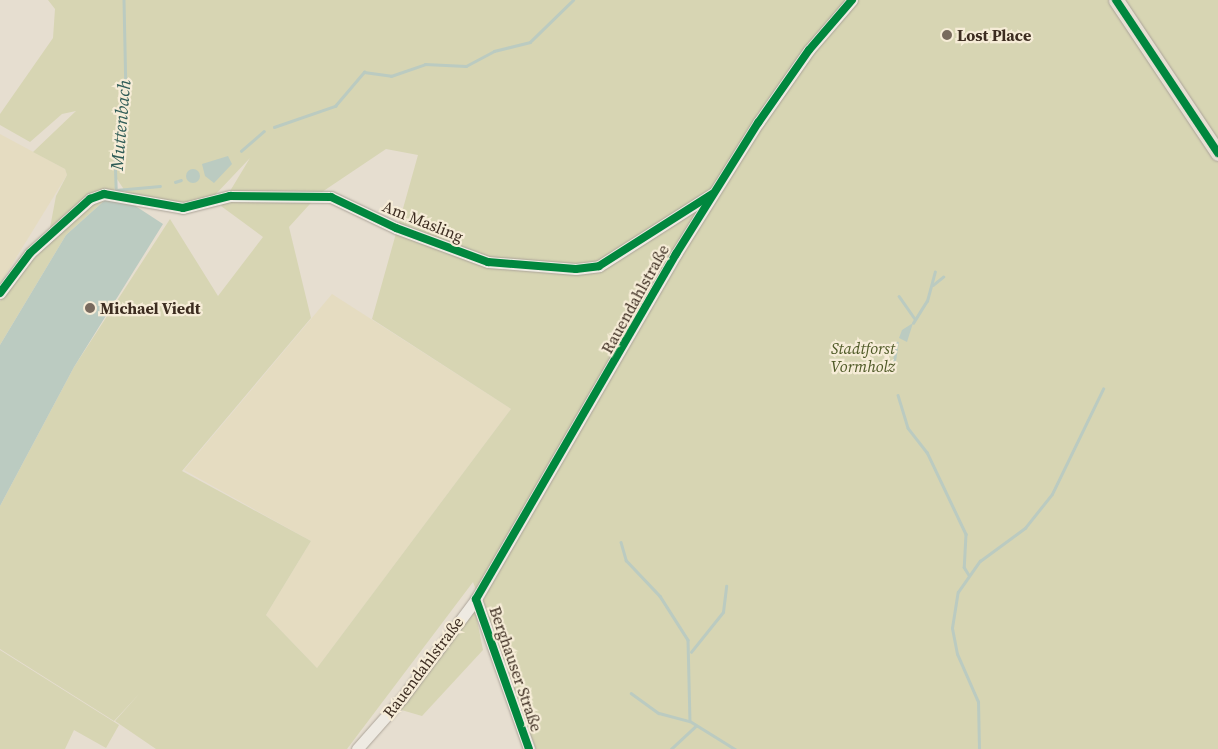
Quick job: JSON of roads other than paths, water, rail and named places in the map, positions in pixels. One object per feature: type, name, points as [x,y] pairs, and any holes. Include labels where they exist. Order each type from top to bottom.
[{"type":"main road","points":[[1116,0],[1218,153]]},
{"type":"street","name":"Rauendahlstraße","points":[[357,749],[403,697],[476,599],[780,88],[852,0]]},
{"type":"street","name":"Am Masling","points":[[0,293],[30,253],[90,199],[104,194],[183,208],[230,196],[331,197],[396,228],[488,262],[576,269],[599,266],[717,191]]},
{"type":"street","name":"Berghauser Straße","points":[[476,599],[529,749]]},
{"type":"waterway","name":"Muttenbach","points":[[124,0],[126,97],[115,155],[116,190],[160,186]]},
{"type":"waterway","points":[[274,127],[335,106],[364,72],[391,76],[425,64],[466,66],[494,51],[530,42],[573,0]]},
{"type":"waterway","points":[[241,151],[264,131]]},
{"type":"waterway","points":[[175,182],[181,180]]},
{"type":"waterway","points":[[913,323],[927,301],[935,272]]},
{"type":"waterway","points":[[933,285],[943,277]]},
{"type":"waterway","points":[[899,296],[915,319]]},
{"type":"waterway","points":[[894,361],[897,343]]},
{"type":"waterway","points":[[979,749],[978,702],[957,654],[952,628],[958,592],[980,561],[1025,528],[1052,494],[1103,389]]},
{"type":"waterway","points":[[898,395],[908,428],[927,452],[966,534],[964,567],[969,575]]},
{"type":"waterway","points":[[621,542],[626,560],[660,596],[688,640],[690,721],[735,749]]},
{"type":"waterway","points":[[691,652],[723,612],[726,586]]},
{"type":"waterway","points":[[631,693],[659,713],[689,721]]},
{"type":"waterway","points":[[671,749],[695,727]]},
{"type":"place","name":"Lost Place","points":[[947,35]]},
{"type":"place","name":"Michael Viedt","points":[[90,308]]},
{"type":"park label","name":"Stadtforst Vormholz","points":[[863,357]]}]
